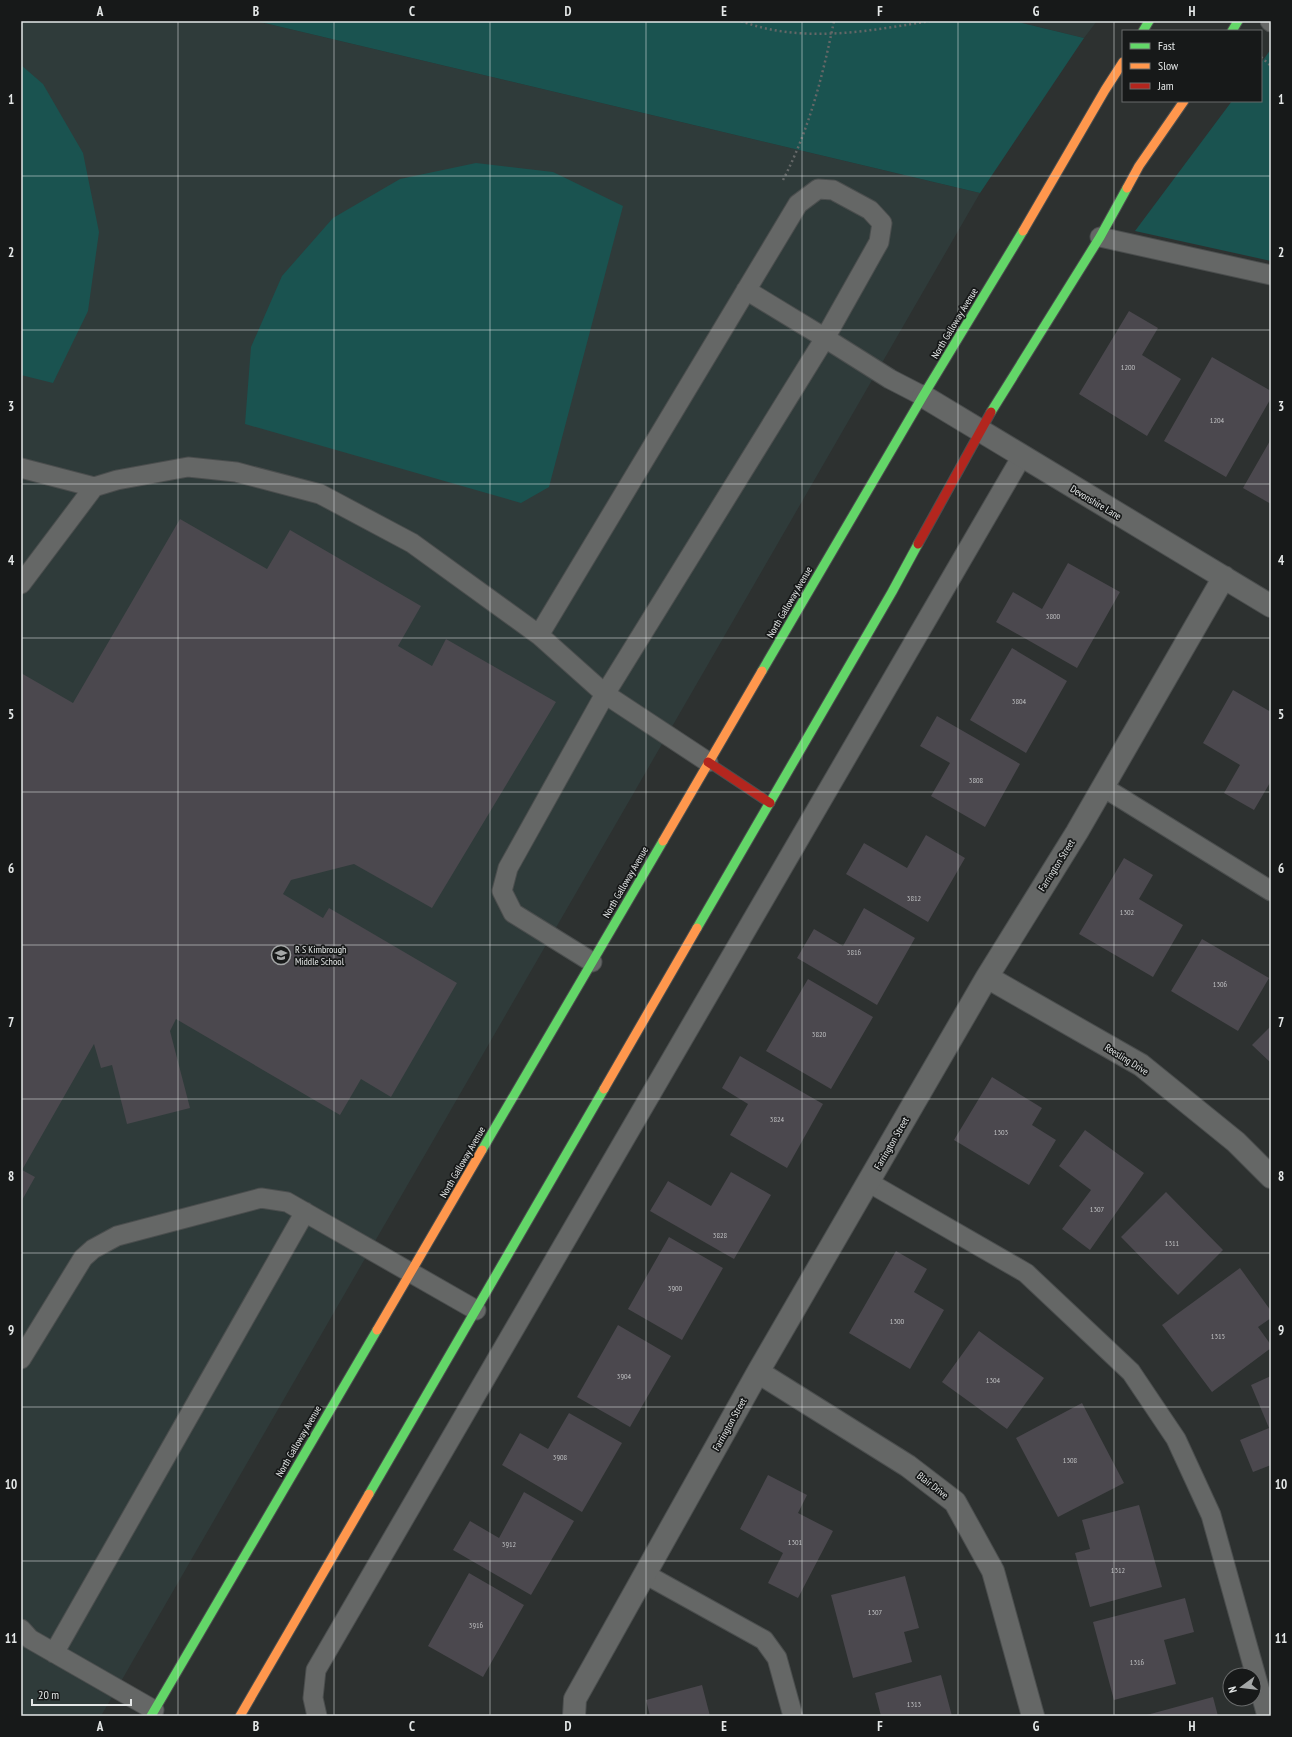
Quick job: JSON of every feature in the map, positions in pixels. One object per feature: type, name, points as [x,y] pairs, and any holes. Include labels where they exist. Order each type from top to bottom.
[{"type":"main road","points":[[1144,30],[1149,21]]},
{"type":"main road","points":[[1233,30],[1238,21]]},
{"type":"main road","name":"North Galloway Avenue","points":[[155,1713],[410,1272],[922,396],[1054,180],[1105,90],[1122,64]]},
{"type":"main road","points":[[240,1716],[892,592],[980,430],[1100,237],[1139,166],[1183,102]]},
{"type":"main road","points":[[708,762],[770,802]]},
{"type":"street","name":"Devonshire Lane","points":[[922,396],[1271,606]]},
{"type":"street","name":"Farrington Street","points":[[574,1716],[575,1699],[758,1372],[987,978],[1103,787],[1224,577]]},
{"type":"street","name":"Reesling Drive","points":[[987,978],[1141,1065],[1236,1142],[1271,1177]]},
{"type":"street","name":"Blair Drive","points":[[758,1372],[908,1466],[955,1502],[993,1571],[1033,1716]]},
{"type":"lane","points":[[539,635],[798,204],[818,189],[833,190],[870,210],[882,223],[880,242],[825,338],[605,694],[508,868],[502,891],[513,913],[592,962]]},
{"type":"lane","points":[[1100,237],[1271,275]]},
{"type":"lane","points":[[746,290],[890,379],[922,396]]},
{"type":"lane","points":[[317,1716],[313,1698],[316,1670],[1022,456]]},
{"type":"lane","points":[[21,468],[94,487],[116,480],[188,467],[236,472],[320,494],[412,543],[539,635],[605,694],[708,762]]},
{"type":"lane","points":[[21,584],[94,487]]},
{"type":"lane","points":[[1103,787],[1271,891]]},
{"type":"lane","points":[[868,1182],[1026,1273],[1131,1372],[1176,1439],[1211,1515],[1268,1716]]},
{"type":"lane","points":[[21,1359],[83,1258],[93,1249],[117,1236],[261,1198],[287,1202],[476,1310]]},
{"type":"lane","points":[[54,1653],[305,1212]]},
{"type":"lane","points":[[645,1574],[764,1640],[777,1658],[793,1716]]},
{"type":"lane","points":[[21,1629],[30,1639],[155,1713]]},
{"type":"path","points":[[741,21],[758,28],[795,33],[832,33],[875,30],[930,21]]},
{"type":"path","points":[[832,33],[834,21]]},
{"type":"path","points":[[1262,58],[1271,66]]},
{"type":"shaded area","name":"R S Kimbrough Middle School","points":[[21,21],[256,21],[980,193],[101,1716],[21,1716]]},
{"type":"shaded area","points":[[256,21],[1014,21],[1084,38],[980,193]]},
{"type":"shaded area","points":[[1014,21],[1097,21],[1084,38]]},
{"type":"shaded area","points":[[1271,49],[1271,261],[1135,231],[1231,102],[1262,102],[1262,62]]},
{"type":"shaded area","points":[[21,65],[43,84],[83,153],[99,232],[88,311],[53,383],[21,375]]},
{"type":"shaded area","points":[[476,163],[553,172],[623,206],[549,487],[521,503],[245,424],[251,347],[282,276],[333,218],[400,179]]},
{"type":"building","points":[[1129,311],[1158,328],[1142,355],[1181,379],[1147,436],[1079,394]]},
{"type":"building","points":[[1212,357],[1271,391],[1271,398],[1226,477],[1164,441]]},
{"type":"building","points":[[1271,439],[1271,504],[1243,488]]},
{"type":"building","points":[[180,519],[267,569],[290,530],[421,606],[398,646],[432,666],[446,639],[556,702],[432,908],[354,864],[291,880],[283,894],[323,918],[329,908],[457,983],[391,1097],[361,1079],[340,1115],[176,1019],[170,1031],[190,1108],[127,1124],[112,1065],[101,1068],[94,1044],[22,1170],[35,1177],[21,1202],[21,673],[73,703]]},
{"type":"building","points":[[1068,563],[1120,592],[1077,668],[996,622],[1013,592],[1042,609]]},
{"type":"building","points":[[1012,648],[1067,681],[1026,753],[970,720]]},
{"type":"building","points":[[1233,690],[1271,712],[1271,781],[1254,810],[1224,793],[1240,765],[1203,743]]},
{"type":"building","points":[[937,716],[1020,764],[985,827],[931,796],[950,763],[920,746]]},
{"type":"building","points":[[926,835],[965,858],[928,922],[846,874],[864,843],[907,868]]},
{"type":"building","points":[[1124,858],[1153,875],[1139,899],[1183,925],[1153,977],[1079,934]]},
{"type":"building","points":[[864,908],[915,938],[877,1005],[797,958],[814,929],[843,946]]},
{"type":"building","points":[[1202,939],[1269,978],[1238,1031],[1171,991]]},
{"type":"building","points":[[808,979],[873,1017],[831,1089],[766,1051]]},
{"type":"building","points":[[1271,1026],[1271,1063],[1252,1045]]},
{"type":"building","points":[[740,1056],[823,1104],[787,1168],[730,1135],[748,1104],[722,1088]]},
{"type":"building","points":[[992,1077],[1042,1108],[1032,1125],[1056,1140],[1029,1185],[954,1140]]},
{"type":"building","points":[[1085,1130],[1144,1173],[1090,1250],[1062,1229],[1091,1190],[1059,1166]]},
{"type":"building","points":[[731,1172],[771,1195],[734,1259],[650,1211],[668,1181],[711,1206]]},
{"type":"building","points":[[1166,1192],[1223,1250],[1178,1295],[1121,1237]]},
{"type":"building","points":[[669,1237],[723,1268],[682,1340],[628,1309]]},
{"type":"building","points":[[896,1251],[927,1269],[914,1292],[944,1310],[910,1369],[849,1333]]},
{"type":"building","points":[[1240,1268],[1271,1311],[1271,1318],[1258,1327],[1271,1345],[1271,1348],[1212,1392],[1162,1325]]},
{"type":"building","points":[[618,1325],[671,1356],[630,1427],[577,1397]]},
{"type":"building","points":[[979,1331],[1044,1378],[1007,1429],[942,1382]]},
{"type":"building","points":[[1271,1376],[1271,1465],[1253,1472],[1240,1440],[1269,1428],[1251,1385]]},
{"type":"building","points":[[1082,1403],[1124,1483],[1058,1517],[1016,1438]]},
{"type":"building","points":[[569,1413],[622,1443],[582,1512],[502,1465],[520,1433],[548,1449]]},
{"type":"building","points":[[768,1475],[807,1495],[798,1513],[833,1531],[798,1598],[768,1583],[783,1553],[740,1529]]},
{"type":"building","points":[[524,1492],[574,1521],[531,1595],[453,1550],[470,1521],[499,1538]]},
{"type":"building","points":[[1139,1505],[1162,1587],[1090,1607],[1075,1553],[1090,1549],[1082,1520]]},
{"type":"building","points":[[469,1573],[524,1605],[483,1677],[428,1646]]},
{"type":"building","points":[[905,1576],[919,1628],[904,1632],[912,1662],[853,1678],[831,1595]]},
{"type":"building","points":[[1185,1598],[1194,1632],[1164,1640],[1176,1684],[1114,1700],[1093,1622]]},
{"type":"building","points":[[941,1675],[952,1716],[881,1716],[875,1693]]},
{"type":"building","points":[[702,1685],[710,1716],[650,1716],[646,1700]]},
{"type":"building","points":[[1213,1697],[1218,1716],[1143,1716]]},
{"type":"traffic: fast","points":[[1144,30],[1149,21]]},
{"type":"traffic: fast","points":[[1233,30],[1238,21]]},
{"type":"traffic: fast","points":[[991,412],[1100,237],[1127,188]]},
{"type":"traffic: fast","points":[[762,671],[923,396],[1023,231]]},
{"type":"traffic: fast","points":[[697,928],[892,592],[918,544]]},
{"type":"traffic: fast","points":[[482,1150],[663,841]]},
{"type":"traffic: fast","points":[[369,1494],[604,1089]]},
{"type":"traffic: fast","points":[[151,1716],[377,1330]]},
{"type":"traffic: slow","points":[[1023,231],[1122,64]]},
{"type":"traffic: slow","points":[[1127,188],[1139,166],[1183,102]]},
{"type":"traffic: slow","points":[[663,841],[762,671]]},
{"type":"traffic: slow","points":[[604,1089],[697,928]]},
{"type":"traffic: slow","points":[[377,1330],[482,1150]]},
{"type":"traffic: slow","points":[[240,1716],[369,1494]]},
{"type":"traffic: jam","points":[[918,544],[991,412]]},
{"type":"traffic: jam","points":[[708,762],[770,803]]},
{"type":"place","name":"R S Kimbrough Middle School","points":[[281,955]]}]
